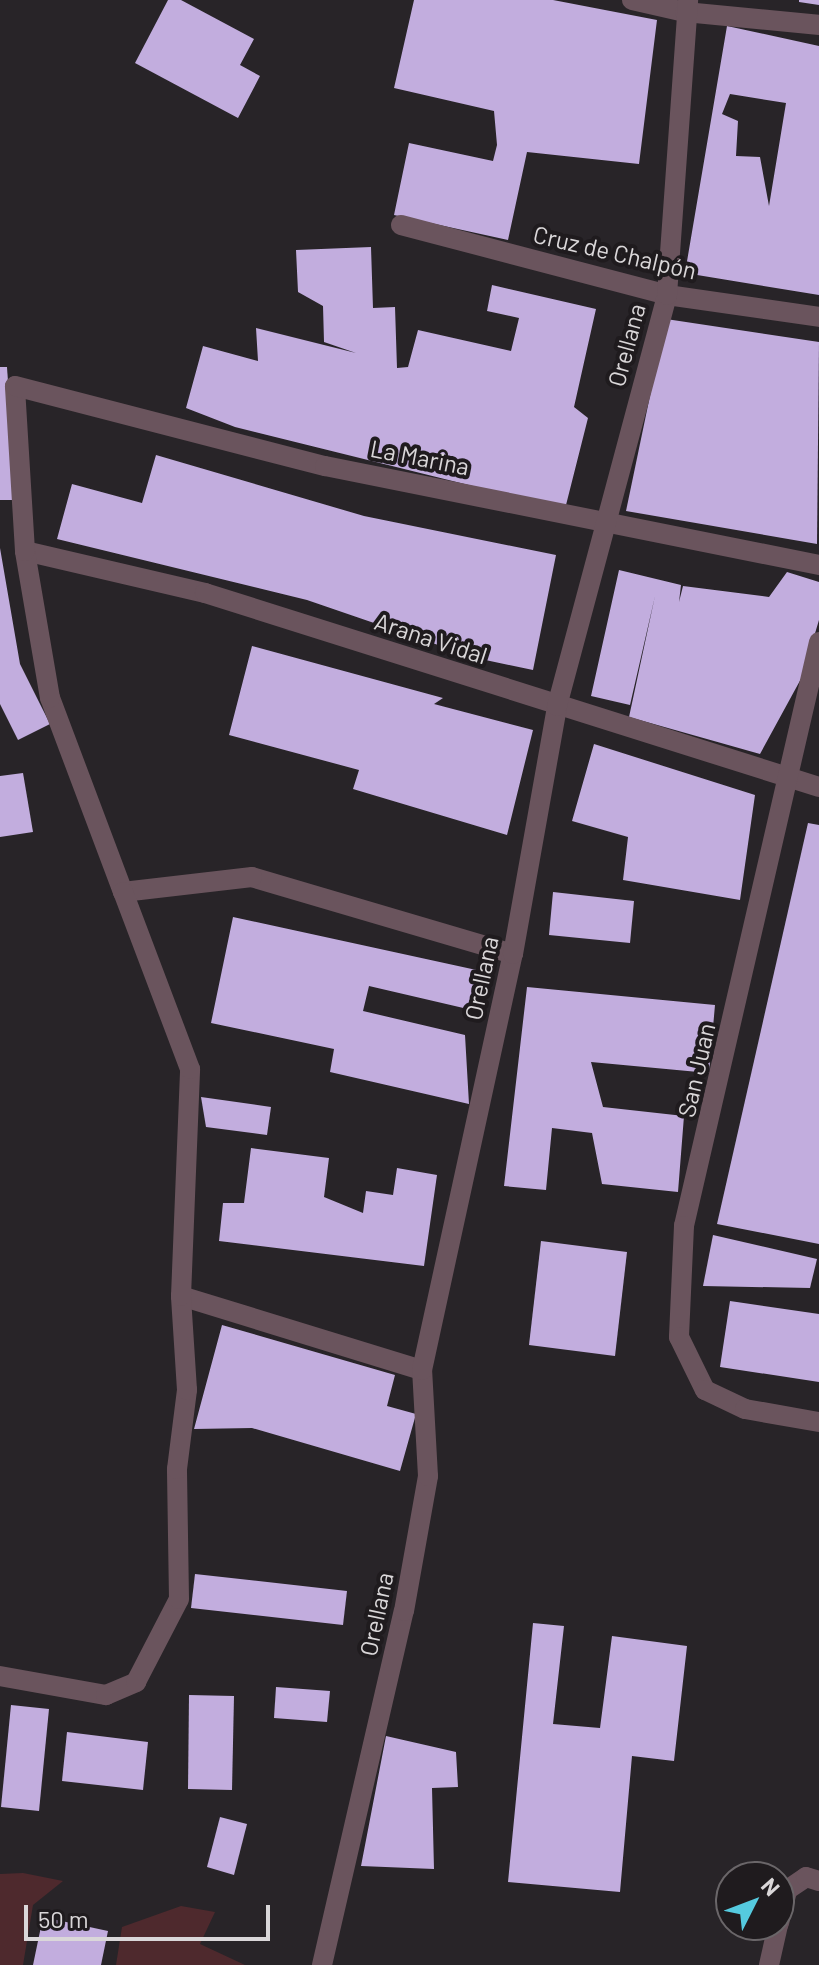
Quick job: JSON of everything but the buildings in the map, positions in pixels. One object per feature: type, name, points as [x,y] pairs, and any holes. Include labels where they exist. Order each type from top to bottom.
[{"type":"street","points":[[632,0],[819,25]]},
{"type":"street","name":"Orellana","points":[[322,1965],[404,1611],[428,1476],[422,1370],[513,954],[557,706],[667,295],[686,6]]},
{"type":"street","name":"Cruz de Chalpón","points":[[401,225],[667,295],[819,317]]},
{"type":"street","name":"La Marina","points":[[25,551],[15,386],[325,466],[819,565]]},
{"type":"street","points":[[0,1676],[106,1695],[136,1682],[179,1599],[181,1571],[177,1469],[187,1390],[181,1296],[190,1069],[50,698],[25,551]]},
{"type":"street","name":"Arana Vidal","points":[[25,551],[205,593],[788,780],[819,787]]},
{"type":"street","name":"San Juan","points":[[819,642],[684,1226],[679,1337],[705,1390],[745,1409],[819,1422]]},
{"type":"street","points":[[123,892],[252,877],[513,954]]},
{"type":"street","points":[[181,1296],[422,1370]]},
{"type":"street","points":[[795,1885],[806,1877],[819,1881]]},
{"type":"street","points":[[769,1965],[775,1941]]},
{"type":"shaded area","points":[[23,1873],[63,1881],[33,1905],[23,1965],[0,1965],[0,1874]]},
{"type":"shaded area","points":[[181,1906],[215,1912],[200,1944],[245,1965],[116,1965],[122,1927]]}]
